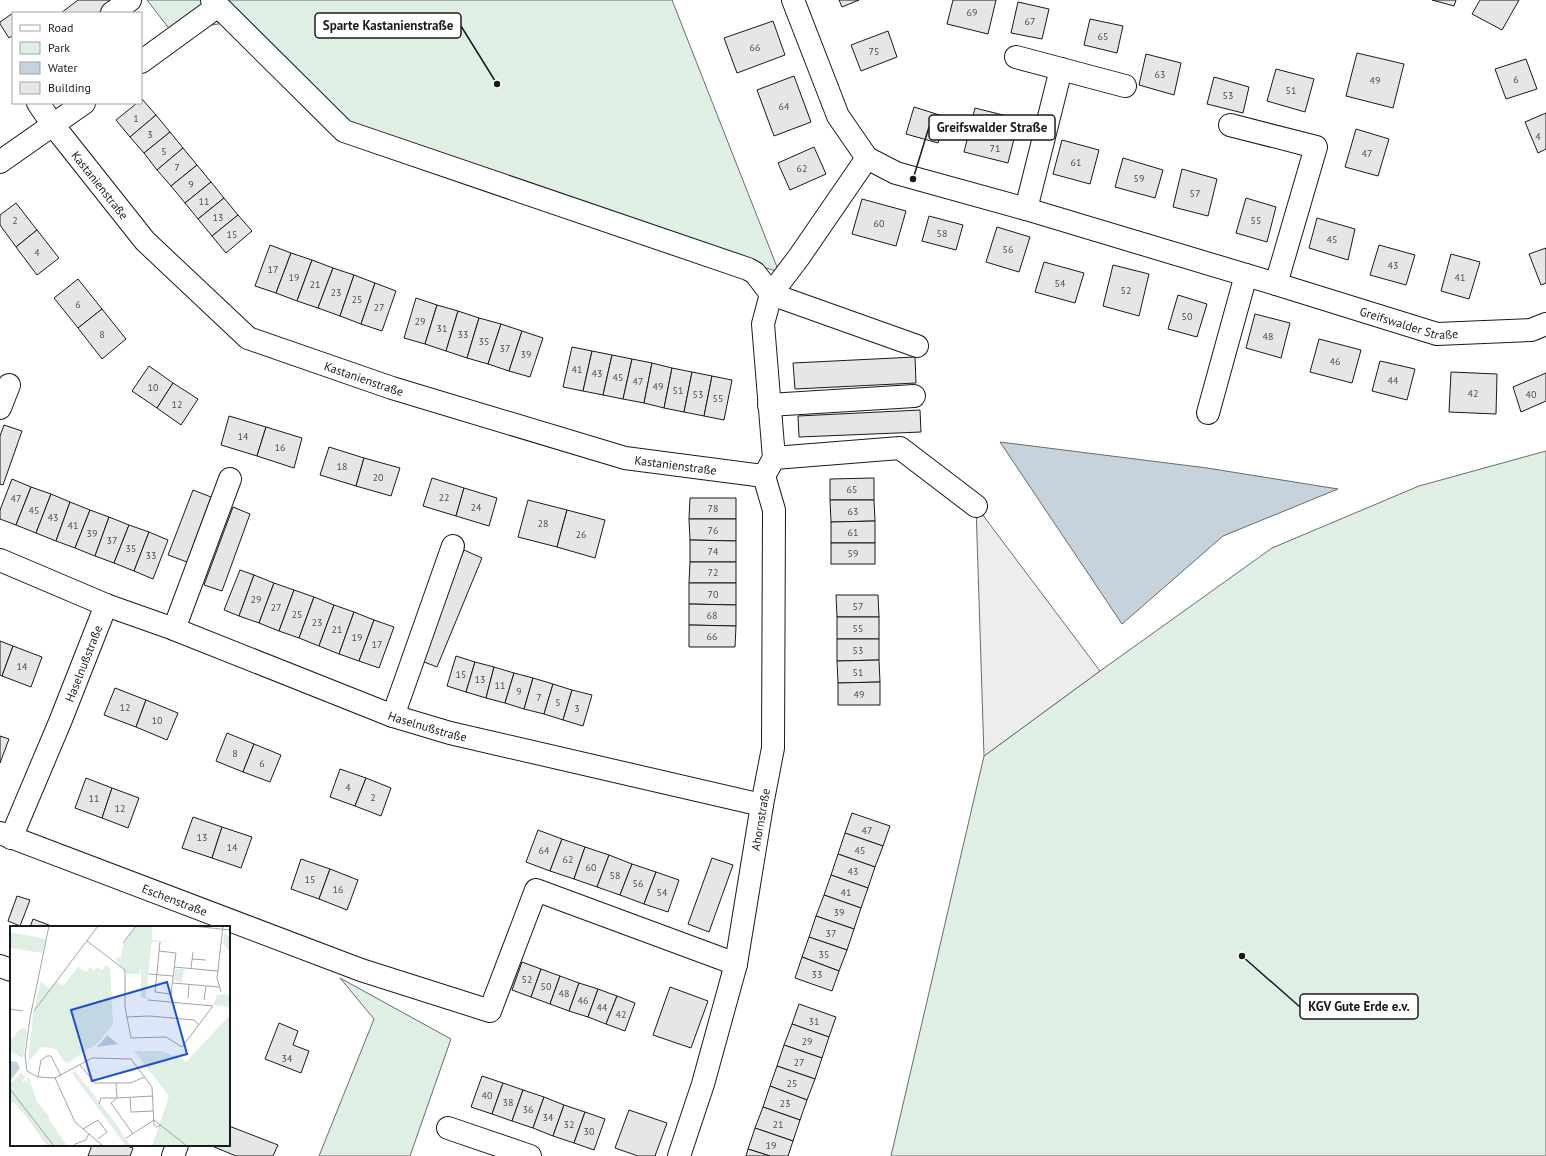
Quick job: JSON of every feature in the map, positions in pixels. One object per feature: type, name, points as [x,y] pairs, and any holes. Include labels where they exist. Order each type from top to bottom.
[{"type":"street","points":[[113,12],[130,0]]},
{"type":"street","name":"Greifswalder Straße","points":[[793,0],[838,116],[867,158],[896,173],[913,179],[1026,209],[1438,334],[1531,330],[1546,324]]},
{"type":"street","points":[[142,61],[215,3],[344,131],[748,269],[755,273],[771,294],[917,346]]},
{"type":"street","points":[[1016,57],[1125,86]]},
{"type":"street","points":[[1026,209],[1061,69]]},
{"type":"street","name":"Kastanienstraße","points":[[39,104],[53,125],[145,242],[248,338],[392,388],[625,458],[769,467],[900,448],[976,506]]},
{"type":"street","points":[[0,162],[83,104]]},
{"type":"street","points":[[1230,125],[1316,147],[1276,284]]},
{"type":"street","points":[[771,294],[799,257],[867,158]]},
{"type":"street","points":[[1208,413],[1246,275]]},
{"type":"street","name":"Ahornstraße","points":[[680,1156],[703,1084],[736,964],[762,805],[773,748],[774,510],[769,467],[770,405],[763,324],[771,294]]},
{"type":"street","points":[[0,408],[9,385]]},
{"type":"street","points":[[770,405],[914,396]]},
{"type":"street","points":[[174,629],[230,479]]},
{"type":"street","points":[[393,716],[453,546]]},
{"type":"street","name":"Haselnußstraße","points":[[0,560],[106,605],[174,629],[393,716],[450,733],[762,805]]},
{"type":"street","name":"Haselnußstraße","points":[[60,722],[106,605]]},
{"type":"street","name":"Eschenstraße","points":[[60,722],[6,835],[361,970],[490,1011],[536,890],[736,964]]},
{"type":"street","points":[[0,966],[10,970]]},
{"type":"street","points":[[448,1128],[530,1156]]},
{"type":"street","points":[[173,1156],[177,1146]]},
{"type":"green space","points":[[147,0],[672,0],[779,272],[343,137],[225,23],[171,31]]},
{"type":"green space","points":[[1546,451],[1546,1156],[891,1156],[984,756],[1272,548],[1419,486]]},
{"type":"green space","points":[[340,978],[451,1039],[410,1156],[319,1156],[374,1019]]},
{"type":"shaded area","points":[[976,506],[1100,671],[984,756]]},
{"type":"water","points":[[1000,442],[1207,468],[1338,489],[1223,536],[1122,624]]},
{"type":"building","points":[[78,0],[116,0],[99,12],[62,12]]},
{"type":"building","points":[[839,0],[859,0],[842,7]]},
{"type":"building","points":[[953,0],[996,0],[988,34],[947,24]]},
{"type":"building","points":[[1432,0],[1456,0],[1454,6]]},
{"type":"building","points":[[1480,0],[1519,0],[1502,30],[1472,14]]},
{"type":"building","points":[[1018,2],[1049,9],[1042,39],[1011,33]]},
{"type":"building","points":[[12,14],[12,36],[9,38],[0,24],[0,22]]},
{"type":"building","points":[[1090,19],[1123,26],[1117,53],[1084,45]]},
{"type":"building","points":[[773,21],[785,55],[737,73],[724,38]]},
{"type":"building","points":[[888,31],[897,57],[861,71],[851,45]]},
{"type":"building","points":[[1357,53],[1404,64],[1393,108],[1346,96]]},
{"type":"building","points":[[1146,54],[1181,63],[1174,95],[1139,85]]},
{"type":"building","points":[[1526,59],[1537,89],[1506,99],[1495,69]]},
{"type":"building","points":[[1276,69],[1314,79],[1305,112],[1267,101]]},
{"type":"building","points":[[794,76],[811,122],[774,136],[757,90]]},
{"type":"building","points":[[1214,77],[1249,87],[1243,113],[1207,104]]},
{"type":"building","points":[[142,99],[156,115],[130,137],[116,120],[136,104],[142,104]]},
{"type":"building","points":[[914,107],[946,117],[938,143],[906,134]]},
{"type":"building","points":[[975,108],[1019,119],[1008,163],[964,152]]},
{"type":"building","points":[[1546,113],[1546,149],[1538,153],[1525,122]]},
{"type":"building","points":[[156,115],[170,132],[144,153],[130,137]]},
{"type":"building","points":[[1356,129],[1389,139],[1378,176],[1345,167]]},
{"type":"building","points":[[170,132],[183,148],[157,170],[144,153]]},
{"type":"building","points":[[1062,140],[1099,150],[1090,184],[1053,174]]},
{"type":"building","points":[[814,147],[826,174],[790,190],[778,163]]},
{"type":"building","points":[[183,148],[197,165],[171,186],[157,170]]},
{"type":"building","points":[[1123,158],[1163,170],[1155,198],[1115,187]]},
{"type":"building","points":[[197,165],[211,182],[185,203],[171,186]]},
{"type":"building","points":[[1182,169],[1217,179],[1208,216],[1173,207]]},
{"type":"building","points":[[211,182],[224,198],[198,219],[185,203]]},
{"type":"building","points":[[224,198],[238,215],[212,236],[198,219]]},
{"type":"building","points":[[1246,198],[1276,207],[1267,242],[1236,233]]},
{"type":"building","points":[[862,199],[906,211],[896,246],[852,234]]},
{"type":"building","points":[[16,203],[37,230],[16,247],[0,225],[0,215]]},
{"type":"building","points":[[238,215],[252,231],[226,253],[212,236]]},
{"type":"building","points":[[929,216],[963,225],[956,250],[922,241]]},
{"type":"building","points":[[1317,218],[1355,229],[1348,260],[1309,248]]},
{"type":"building","points":[[997,227],[1030,237],[1019,272],[986,262]]},
{"type":"building","points":[[37,230],[59,258],[37,275],[16,247]]},
{"type":"building","points":[[270,245],[291,253],[276,293],[255,286]]},
{"type":"building","points":[[1379,245],[1415,255],[1406,285],[1370,275]]},
{"type":"building","points":[[1546,248],[1546,283],[1541,285],[1529,254]]},
{"type":"building","points":[[291,253],[312,260],[297,301],[276,293]]},
{"type":"building","points":[[1451,254],[1480,262],[1469,299],[1441,291]]},
{"type":"building","points":[[312,260],[333,268],[318,308],[297,301]]},
{"type":"building","points":[[1044,262],[1084,273],[1075,303],[1035,292]]},
{"type":"building","points":[[1113,265],[1149,274],[1139,316],[1103,306]]},
{"type":"building","points":[[333,268],[354,275],[340,316],[318,308]]},
{"type":"building","points":[[354,275],[375,283],[361,324],[340,316]]},
{"type":"building","points":[[78,279],[102,309],[78,328],[54,298]]},
{"type":"building","points":[[375,283],[396,291],[382,331],[361,324]]},
{"type":"building","points":[[1178,295],[1207,304],[1197,337],[1168,329]]},
{"type":"building","points":[[416,298],[437,305],[425,344],[404,338]]},
{"type":"building","points":[[437,305],[458,311],[446,351],[425,344]]},
{"type":"building","points":[[102,309],[126,339],[102,359],[78,328]]},
{"type":"building","points":[[458,311],[479,318],[467,358],[446,351]]},
{"type":"building","points":[[1255,314],[1290,323],[1281,358],[1246,348]]},
{"type":"building","points":[[479,318],[501,324],[488,364],[467,358]]},
{"type":"building","points":[[501,324],[522,331],[509,371],[488,364]]},
{"type":"building","points":[[522,331],[543,338],[530,377],[509,371]]},
{"type":"building","points":[[1319,339],[1361,350],[1352,383],[1310,372]]},
{"type":"building","points":[[572,347],[592,351],[583,391],[563,387]]},
{"type":"building","points":[[592,351],[612,355],[603,395],[583,391]]},
{"type":"building","points":[[612,355],[632,359],[623,399],[603,395]]},
{"type":"building","points":[[915,357],[916,383],[795,389],[793,363]]},
{"type":"building","points":[[632,359],[652,363],[644,403],[623,399]]},
{"type":"building","points":[[1380,361],[1415,369],[1407,400],[1372,391]]},
{"type":"building","points":[[652,363],[672,368],[664,408],[644,403]]},
{"type":"building","points":[[149,366],[173,383],[157,408],[132,391]]},
{"type":"building","points":[[672,368],[692,372],[684,412],[664,408]]},
{"type":"building","points":[[692,372],[712,376],[704,416],[684,412]]},
{"type":"building","points":[[1451,372],[1497,374],[1496,414],[1449,412]]},
{"type":"building","points":[[1546,373],[1546,401],[1521,412],[1513,387]]},
{"type":"building","points":[[712,376],[732,380],[724,420],[704,416]]},
{"type":"building","points":[[173,383],[198,399],[181,425],[157,408]]},
{"type":"building","points":[[920,410],[921,432],[799,437],[798,416]]},
{"type":"building","points":[[229,416],[266,427],[257,456],[221,445]]},
{"type":"building","points":[[4,425],[22,431],[3,485],[0,484],[0,436]]},
{"type":"building","points":[[266,427],[302,438],[294,468],[257,456]]},
{"type":"building","points":[[329,447],[364,458],[356,486],[320,475]]},
{"type":"building","points":[[364,458],[400,468],[391,496],[356,486]]},
{"type":"building","points":[[432,478],[464,488],[456,516],[423,506]]},
{"type":"building","points":[[874,478],[874,500],[830,500],[830,479]]},
{"type":"building","points":[[12,479],[31,487],[16,525],[0,519],[0,510]]},
{"type":"building","points":[[31,487],[51,494],[36,533],[16,525]]},
{"type":"building","points":[[464,488],[497,498],[489,526],[456,516]]},
{"type":"building","points":[[193,490],[211,497],[187,562],[168,555]]},
{"type":"building","points":[[51,494],[70,502],[56,541],[36,533]]},
{"type":"building","points":[[690,498],[736,498],[736,519],[689,519]]},
{"type":"building","points":[[528,500],[567,510],[557,547],[518,537]]},
{"type":"building","points":[[830,500],[874,500],[875,521],[831,522]]},
{"type":"building","points":[[70,502],[90,510],[75,548],[56,541]]},
{"type":"building","points":[[233,507],[250,514],[222,591],[204,585]]},
{"type":"building","points":[[90,510],[109,517],[95,556],[75,548]]},
{"type":"building","points":[[567,510],[605,520],[595,558],[557,547]]},
{"type":"building","points":[[109,517],[129,525],[114,563],[95,556]]},
{"type":"building","points":[[689,519],[736,519],[736,541],[690,540]]},
{"type":"building","points":[[875,521],[875,543],[831,543],[831,522]]},
{"type":"building","points":[[129,525],[149,532],[134,571],[114,563]]},
{"type":"building","points":[[149,532],[168,540],[153,579],[134,571]]},
{"type":"building","points":[[690,540],[736,541],[736,562],[690,562]]},
{"type":"building","points":[[831,543],[875,543],[875,564],[831,564]]},
{"type":"building","points":[[464,550],[482,558],[437,667],[419,660]]},
{"type":"building","points":[[690,562],[736,562],[736,583],[689,583]]},
{"type":"building","points":[[240,570],[254,575],[239,616],[224,610]]},
{"type":"building","points":[[254,575],[274,583],[259,623],[239,616]]},
{"type":"building","points":[[274,583],[294,590],[279,631],[259,623]]},
{"type":"building","points":[[689,583],[736,583],[736,605],[689,604]]},
{"type":"building","points":[[294,590],[314,597],[299,638],[279,631]]},
{"type":"building","points":[[836,595],[878,595],[879,617],[837,617]]},
{"type":"building","points":[[314,597],[334,605],[319,646],[299,638]]},
{"type":"building","points":[[689,604],[736,605],[736,626],[689,625]]},
{"type":"building","points":[[334,605],[354,612],[339,654],[319,646]]},
{"type":"building","points":[[354,612],[374,620],[359,661],[339,654]]},
{"type":"building","points":[[837,617],[879,617],[879,639],[837,639]]},
{"type":"building","points":[[374,620],[394,627],[379,668],[359,661]]},
{"type":"building","points":[[689,625],[736,626],[735,647],[689,647]]},
{"type":"building","points":[[837,639],[879,639],[879,660],[837,661]]},
{"type":"building","points":[[0,641],[13,646],[2,676],[0,675]]},
{"type":"building","points":[[13,646],[42,657],[31,687],[2,676]]},
{"type":"building","points":[[456,656],[475,662],[466,692],[447,686]]},
{"type":"building","points":[[879,660],[880,682],[838,683],[837,661]]},
{"type":"building","points":[[475,662],[494,667],[486,698],[466,692]]},
{"type":"building","points":[[494,667],[514,673],[505,703],[486,698]]},
{"type":"building","points":[[514,673],[533,678],[524,709],[505,703]]},
{"type":"building","points":[[533,678],[553,684],[544,714],[524,709]]},
{"type":"building","points":[[880,682],[880,705],[838,705],[838,683]]},
{"type":"building","points":[[553,684],[572,690],[563,720],[544,714]]},
{"type":"building","points":[[115,688],[146,700],[136,727],[104,715]]},
{"type":"building","points":[[572,690],[592,695],[583,726],[563,720]]},
{"type":"building","points":[[146,700],[178,713],[167,740],[136,727]]},
{"type":"building","points":[[227,733],[254,744],[243,772],[216,761]]},
{"type":"building","points":[[0,736],[9,739],[0,763]]},
{"type":"building","points":[[254,744],[281,755],[270,782],[243,772]]},
{"type":"building","points":[[340,769],[366,778],[355,806],[330,797]]},
{"type":"building","points":[[86,778],[112,788],[102,818],[75,808]]},
{"type":"building","points":[[366,778],[391,788],[381,816],[355,806]]},
{"type":"building","points":[[112,788],[139,798],[128,828],[102,818]]},
{"type":"building","points":[[852,813],[890,826],[883,846],[845,833]]},
{"type":"building","points":[[193,817],[222,827],[212,858],[182,848]]},
{"type":"building","points":[[222,827],[252,837],[241,868],[212,858]]},
{"type":"building","points":[[538,830],[562,839],[550,871],[526,862]]},
{"type":"building","points":[[845,833],[883,846],[875,867],[838,854]]},
{"type":"building","points":[[562,839],[585,847],[574,879],[550,871]]},
{"type":"building","points":[[585,847],[609,855],[597,887],[574,879]]},
{"type":"building","points":[[838,854],[875,867],[868,888],[831,875]]},
{"type":"building","points":[[609,855],[632,864],[620,895],[597,887]]},
{"type":"building","points":[[712,858],[733,865],[709,932],[688,924]]},
{"type":"building","points":[[301,859],[330,869],[319,899],[291,889]]},
{"type":"building","points":[[632,864],[656,872],[644,904],[620,895]]},
{"type":"building","points":[[330,869],[358,880],[347,910],[319,899]]},
{"type":"building","points":[[656,872],[679,880],[668,912],[644,904]]},
{"type":"building","points":[[831,875],[868,888],[861,908],[824,895]]},
{"type":"building","points":[[824,895],[861,908],[854,929],[816,916]]},
{"type":"building","points":[[17,896],[30,900],[20,926],[8,921]]},
{"type":"building","points":[[816,916],[854,929],[847,950],[809,937]]},
{"type":"building","points":[[33,919],[51,926],[30,926]]},
{"type":"building","points":[[809,937],[847,950],[839,971],[802,957]]},
{"type":"building","points":[[802,957],[839,971],[832,991],[795,978]]},
{"type":"building","points":[[522,962],[541,969],[531,997],[512,990]]},
{"type":"building","points":[[541,969],[560,976],[550,1004],[531,997]]},
{"type":"building","points":[[560,976],[579,983],[569,1011],[550,1004]]},
{"type":"building","points":[[579,983],[598,989],[588,1017],[569,1011]]},
{"type":"building","points":[[670,987],[708,1001],[691,1048],[653,1035]]},
{"type":"building","points":[[598,989],[617,996],[606,1024],[588,1017]]},
{"type":"building","points":[[617,996],[635,1003],[625,1031],[606,1024]]},
{"type":"building","points":[[799,1004],[836,1017],[829,1037],[792,1024]]},
{"type":"building","points":[[279,1023],[298,1031],[293,1045],[309,1051],[301,1073],[265,1059]]},
{"type":"building","points":[[792,1024],[829,1037],[822,1058],[784,1045]]},
{"type":"building","points":[[784,1045],[822,1058],[815,1079],[777,1066]]},
{"type":"building","points":[[777,1066],[815,1079],[807,1100],[770,1086]]},
{"type":"building","points":[[482,1076],[503,1083],[492,1114],[471,1107]]},
{"type":"building","points":[[503,1083],[523,1090],[512,1121],[492,1114]]},
{"type":"building","points":[[770,1086],[807,1100],[800,1120],[763,1107]]},
{"type":"building","points":[[523,1090],[544,1097],[533,1128],[512,1121]]},
{"type":"building","points":[[544,1097],[564,1105],[553,1136],[533,1128]]},
{"type":"building","points":[[564,1105],[585,1112],[574,1143],[553,1136]]},
{"type":"building","points":[[763,1107],[800,1120],[793,1141],[755,1128]]},
{"type":"building","points":[[629,1110],[667,1123],[655,1156],[638,1156],[615,1148]]},
{"type":"building","points":[[585,1112],[605,1119],[594,1150],[574,1143]]},
{"type":"building","points":[[230,1126],[278,1145],[273,1156],[236,1156],[212,1146],[230,1146]]},
{"type":"building","points":[[755,1128],[793,1141],[788,1156],[770,1156],[748,1149]]},
{"type":"building","points":[[92,1146],[127,1146],[133,1148],[130,1156],[88,1156]]},
{"type":"building","points":[[748,1149],[770,1156],[746,1156]]},
{"type":"place","name":"Sparte Kastanienstraße","points":[[497,84]]},
{"type":"place","name":"Greifswalder Straße","points":[[913,179]]},
{"type":"place","name":"KGV Gute Erde e.v.","points":[[1242,956]]}]
